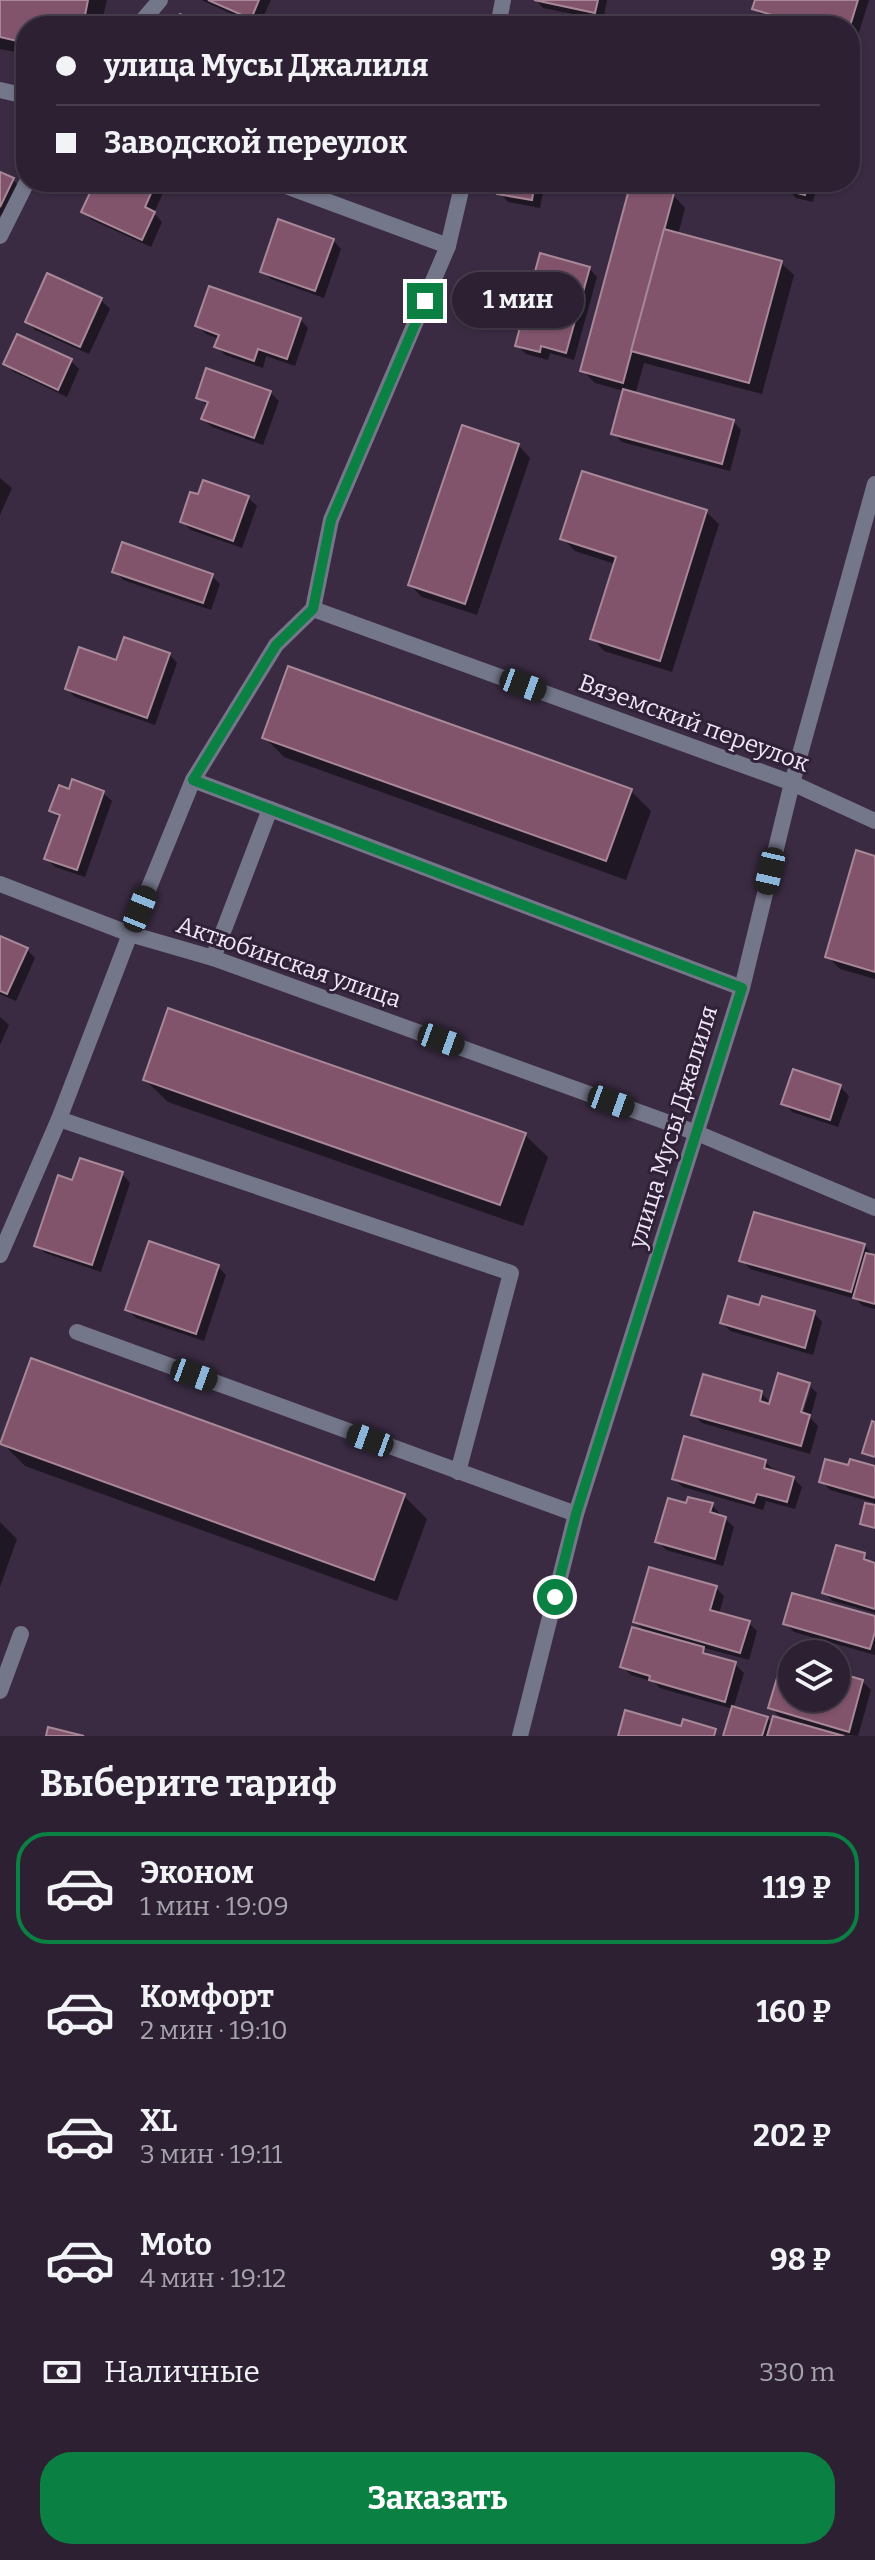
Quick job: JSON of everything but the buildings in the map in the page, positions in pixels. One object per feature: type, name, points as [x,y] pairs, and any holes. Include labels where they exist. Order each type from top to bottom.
[{"type":"street","points":[[146,16],[160,0]]},
{"type":"street","points":[[0,236],[22,192]]},
{"type":"street","points":[[302,192],[448,246]]},
{"type":"street","points":[[0,1255],[59,1119],[193,780],[276,645],[313,609],[331,520],[448,246],[461,192]]},
{"type":"street","name":"улица Мусы Джалиля","points":[[520,1736],[576,1514],[742,988],[792,783],[875,484]]},
{"type":"street","name":"Вяземский переулок","points":[[313,609],[792,783],[875,821]]},
{"type":"street","points":[[193,780],[742,988]]},
{"type":"street","points":[[213,958],[270,809]]},
{"type":"street","name":"Актюбинская улица","points":[[0,884],[130,934],[213,958],[697,1133],[875,1208]]},
{"type":"street","points":[[59,1119],[511,1273],[458,1472]]},
{"type":"street","points":[[77,1332],[576,1514]]},
{"type":"street","points":[[0,1691],[21,1634]]},
{"type":"route","points":[[425,301],[331,520],[313,609],[276,645],[193,780],[742,988],[576,1514],[555,1597]]}]
